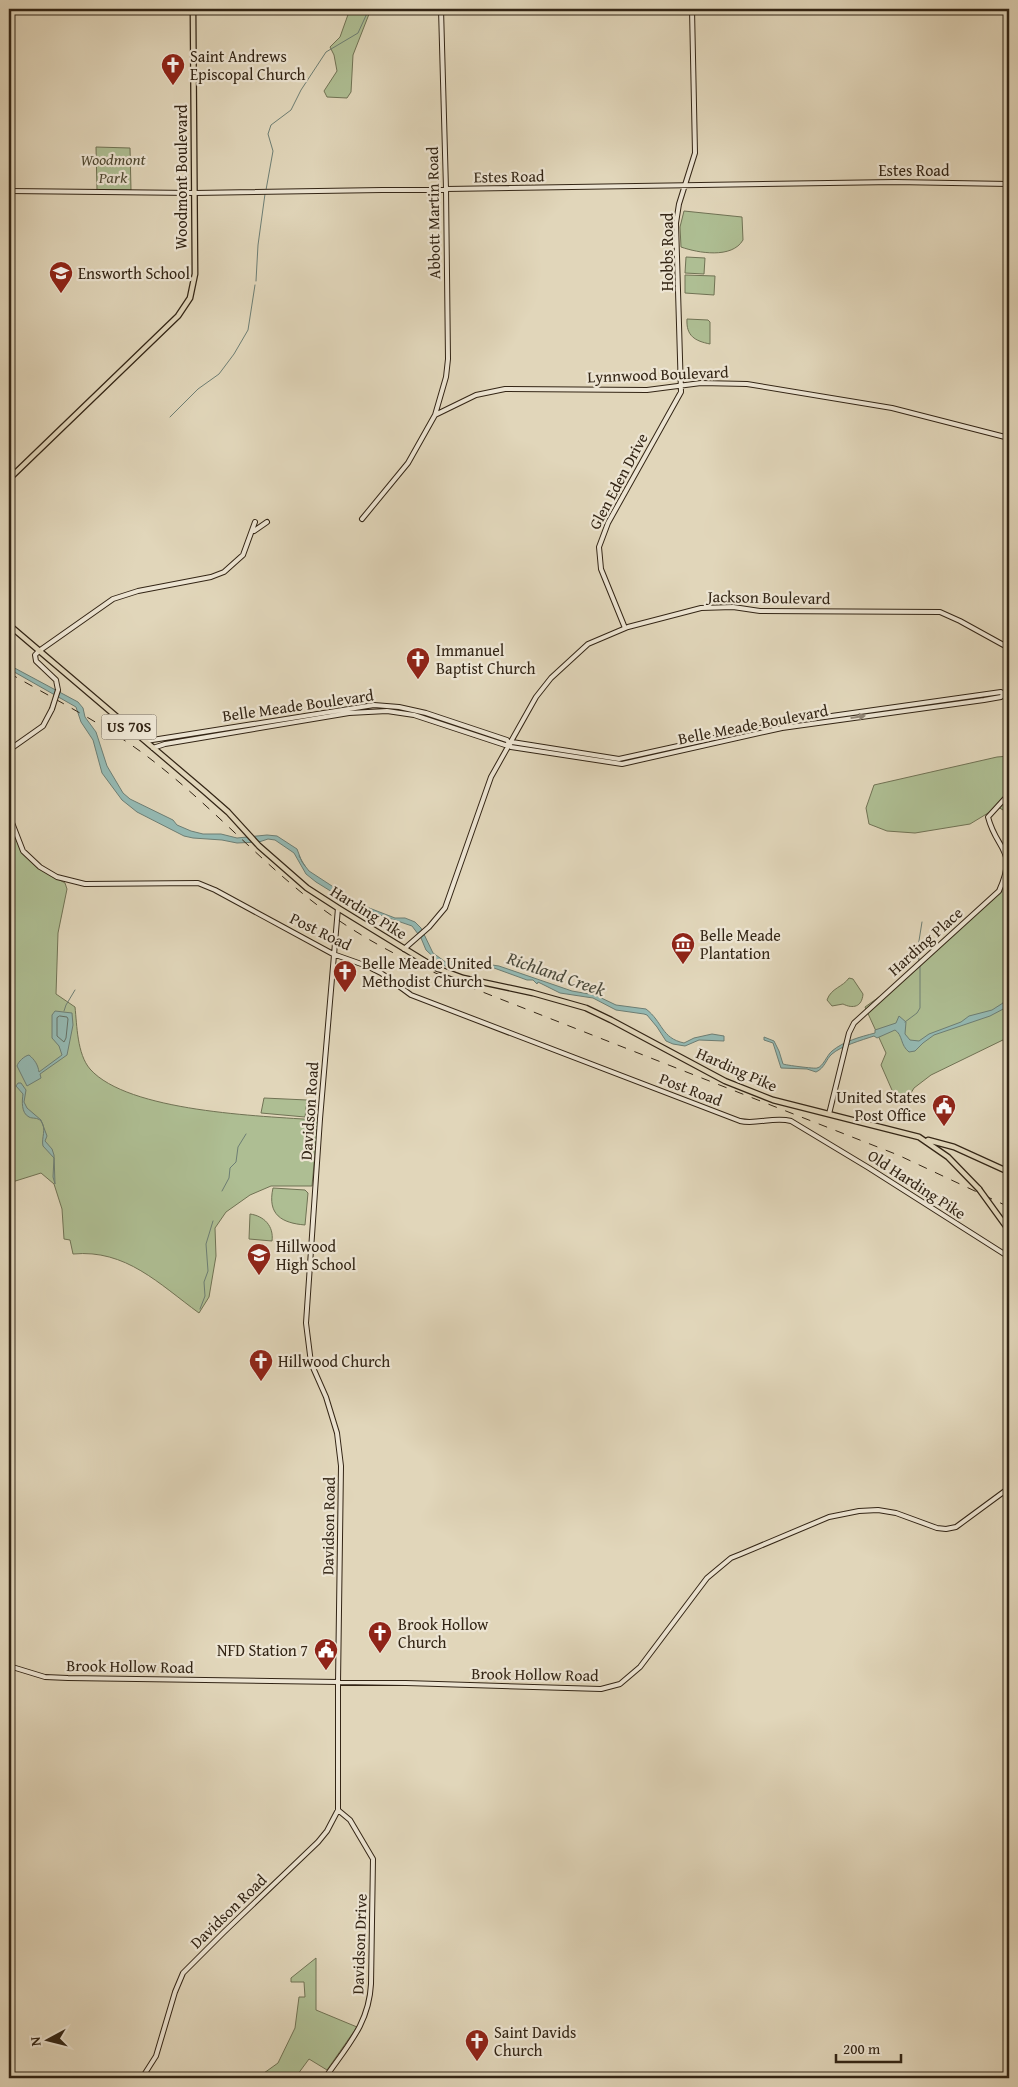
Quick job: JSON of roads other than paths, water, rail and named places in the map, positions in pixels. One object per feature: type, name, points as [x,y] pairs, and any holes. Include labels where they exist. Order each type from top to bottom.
[{"type":"main road","name":"Woodmont Boulevard","points":[[9,479],[184,309],[194,285],[193,9]]},
{"type":"main road","name":"Harding Pike","points":[[9,625],[204,791],[259,846],[308,888],[404,949],[448,973],[586,1008],[702,1070],[740,1088],[789,1105],[922,1138],[948,1156],[979,1189],[1008,1230]]},
{"type":"main road","points":[[922,1138],[954,1147],[1009,1172]]},
{"type":"main road","points":[[948,1156],[954,1147]]},
{"type":"street","name":"Abbott Martin Road","points":[[435,415],[446,377],[448,358],[446,189],[440,9]]},
{"type":"street","name":"Hobbs Road","points":[[682,386],[676,223],[695,153],[692,9]]},
{"type":"street","name":"Estes Road","points":[[9,191],[194,193],[895,182],[1009,184]]},
{"type":"street","name":"Lynnwood Boulevard","points":[[435,415],[476,395],[498,390],[647,390],[724,382],[778,388],[891,408],[1009,438]]},
{"type":"street","name":"Glen Eden Drive","points":[[625,628],[601,569],[599,547],[608,522],[681,392],[682,386]]},
{"type":"street","points":[[362,519],[408,463],[435,415]]},
{"type":"street","points":[[9,750],[43,726],[52,709],[58,690],[56,680],[36,661],[36,655],[39,651],[113,599],[138,591],[211,577],[224,572],[237,562],[242,555],[255,522]]},
{"type":"street","points":[[251,535],[257,527],[267,522]]},
{"type":"street","name":"Jackson Boulevard","points":[[404,949],[424,932],[445,908],[492,777],[536,696],[551,678],[588,644],[625,628],[687,611],[711,607],[736,607],[760,611],[931,611],[947,614],[1009,648]]},
{"type":"street","name":"Belle Meade Boulevard","points":[[145,741],[197,738],[345,708],[386,708],[438,717],[446,723],[505,745],[509,744],[511,747],[543,750],[617,762],[718,742],[732,736],[789,722],[1001,692],[1003,694],[1009,693]]},
{"type":"street","points":[[1009,693],[1009,701]]},
{"type":"street","name":"Belle Meade Boulevard","points":[[617,762],[717,737],[1001,697],[1003,694]]},
{"type":"street","points":[[345,708],[345,714]]},
{"type":"street","name":"Belle Meade Boulevard","points":[[302,718],[386,708]]},
{"type":"street","points":[[874,709],[874,714]]},
{"type":"street","name":"Belle Meade Boulevard","points":[[410,712],[438,723],[446,723]]},
{"type":"street","points":[[438,717],[438,723]]},
{"type":"street","name":"Belle Meade Boulevard","points":[[153,748],[196,733],[224,731]]},
{"type":"street","points":[[196,733],[197,738]]},
{"type":"street","points":[[717,737],[718,742]]},
{"type":"street","name":"Harding Place","points":[[829,1114],[851,1027],[858,1018],[999,891],[1008,873],[1009,860],[1001,841],[991,830],[988,817],[1009,794]]},
{"type":"street","name":"Post Road","points":[[9,815],[23,851],[40,868],[57,877],[85,884],[198,883],[333,954],[381,973],[412,995],[691,1104],[747,1123],[787,1120],[810,1131]]},
{"type":"street","name":"Davidson Road","points":[[142,2078],[156,2056],[175,1992],[183,1973],[318,1842],[327,1831],[338,1810],[341,1466],[338,1433],[326,1397],[311,1363],[306,1323],[338,908]]},
{"type":"street","name":"Old Harding Pike","points":[[810,1131],[1009,1257]]},
{"type":"street","name":"Brook Hollow Road","points":[[9,1666],[45,1677],[68,1678],[601,1689],[620,1684],[640,1667],[707,1578],[731,1558],[829,1518],[859,1511],[878,1510],[896,1513],[937,1528],[956,1527],[1009,1488]]},
{"type":"street","name":"Davidson Drive","points":[[325,2078],[363,2022],[369,2006],[371,1986],[373,1859],[350,1820],[338,1810]]},
{"type":"water","points":[[9,665],[78,702],[83,708],[85,717],[96,732],[107,766],[123,793],[130,799],[173,820],[177,825],[203,834],[221,834],[237,838],[277,836],[297,849],[302,862],[309,871],[335,888],[346,899],[395,918],[405,918],[415,922],[421,928],[433,953],[447,963],[457,960],[499,966],[572,991],[595,995],[616,1005],[646,1009],[666,1033],[676,1041],[684,1043],[694,1038],[712,1034],[724,1036],[724,1041],[699,1040],[685,1046],[673,1044],[666,1041],[647,1015],[616,1010],[593,998],[560,993],[538,982],[537,984],[533,980],[527,980],[494,968],[468,965],[449,968],[441,964],[426,950],[421,938],[412,926],[345,903],[337,895],[306,874],[294,853],[275,840],[268,839],[259,842],[237,843],[193,838],[184,836],[137,812],[122,800],[102,773],[93,740],[81,722],[76,707],[9,669]]},
{"type":"water","points":[[1009,990],[1009,1005],[1007,1007],[990,1016],[934,1035],[915,1051],[909,1052],[906,1049],[898,1032],[895,1030],[877,1038],[874,1036],[841,1048],[832,1054],[816,1072],[807,1069],[781,1068],[773,1043],[764,1040],[764,1037],[774,1041],[783,1064],[817,1068],[837,1048],[852,1040],[875,1033],[875,1030],[896,1023],[899,1016],[906,1022],[905,1034],[910,1040],[919,1041],[929,1034],[961,1022],[969,1016],[992,1010],[1003,1003]]},
{"type":"water","points":[[55,1011],[72,1013],[73,1025],[67,1055],[40,1074],[41,1078],[27,1086],[17,1066],[22,1059],[29,1055],[36,1063],[39,1072],[62,1055],[59,1046],[52,1038],[52,1015]]},
{"type":"water","points":[[18,1083],[21,1083],[26,1090],[24,1102],[27,1108],[41,1120],[42,1123],[38,1119],[26,1115],[23,1110],[23,1094],[16,1086]]},
{"type":"water","points":[[43,1126],[47,1136],[45,1141],[52,1149],[54,1155],[55,1184],[53,1177],[54,1158],[43,1146]]},
{"type":"waterway","points":[[266,190],[273,151],[268,134],[271,125],[291,110],[301,90],[326,52],[358,33],[369,9]]},
{"type":"waterway","points":[[256,281],[258,245],[265,194]]},
{"type":"waterway","points":[[170,417],[198,389],[219,374],[234,354],[248,330],[255,285]]},
{"type":"waterway","name":"Richland Creek","points":[[299,856],[305,866]]},
{"type":"waterway","points":[[919,961],[918,947],[922,922]]},
{"type":"waterway","points":[[905,1022],[917,1013],[920,1008],[920,966]]},
{"type":"waterway","points":[[64,1011],[75,990]]},
{"type":"waterway","points":[[222,1191],[229,1178],[230,1168],[236,1162],[238,1147],[246,1134]]},
{"type":"waterway","points":[[200,1309],[205,1296],[204,1282],[208,1271],[206,1244],[213,1221]]},
{"type":"railway","points":[[9,673],[85,716],[140,751],[176,779],[302,893],[355,931],[393,953],[452,980],[898,1155],[1009,1207]]},
{"type":"place","name":"Saint Andrews Episcopal Church","points":[[173,86]]},
{"type":"place","name":"Ensworth School","points":[[61,294]]},
{"type":"place","name":"Immanuel Baptist Church","points":[[418,680]]},
{"type":"place","name":"Belle Meade Plantation","points":[[683,965]]},
{"type":"place","name":"Belle Meade United Methodist Church","points":[[345,993]]},
{"type":"place","name":"United States Post Office","points":[[944,1127]]},
{"type":"place","name":"Hillwood High School","points":[[259,1276]]},
{"type":"place","name":"Hillwood Church","points":[[261,1382]]},
{"type":"place","name":"Brook Hollow Church","points":[[380,1654]]},
{"type":"place","name":"NFD Station 7","points":[[326,1671]]},
{"type":"place","name":"Saint Davids Church","points":[[477,2062]]},
{"type":"park label","name":"Woodmont Park","points":[[113,168]]}]
